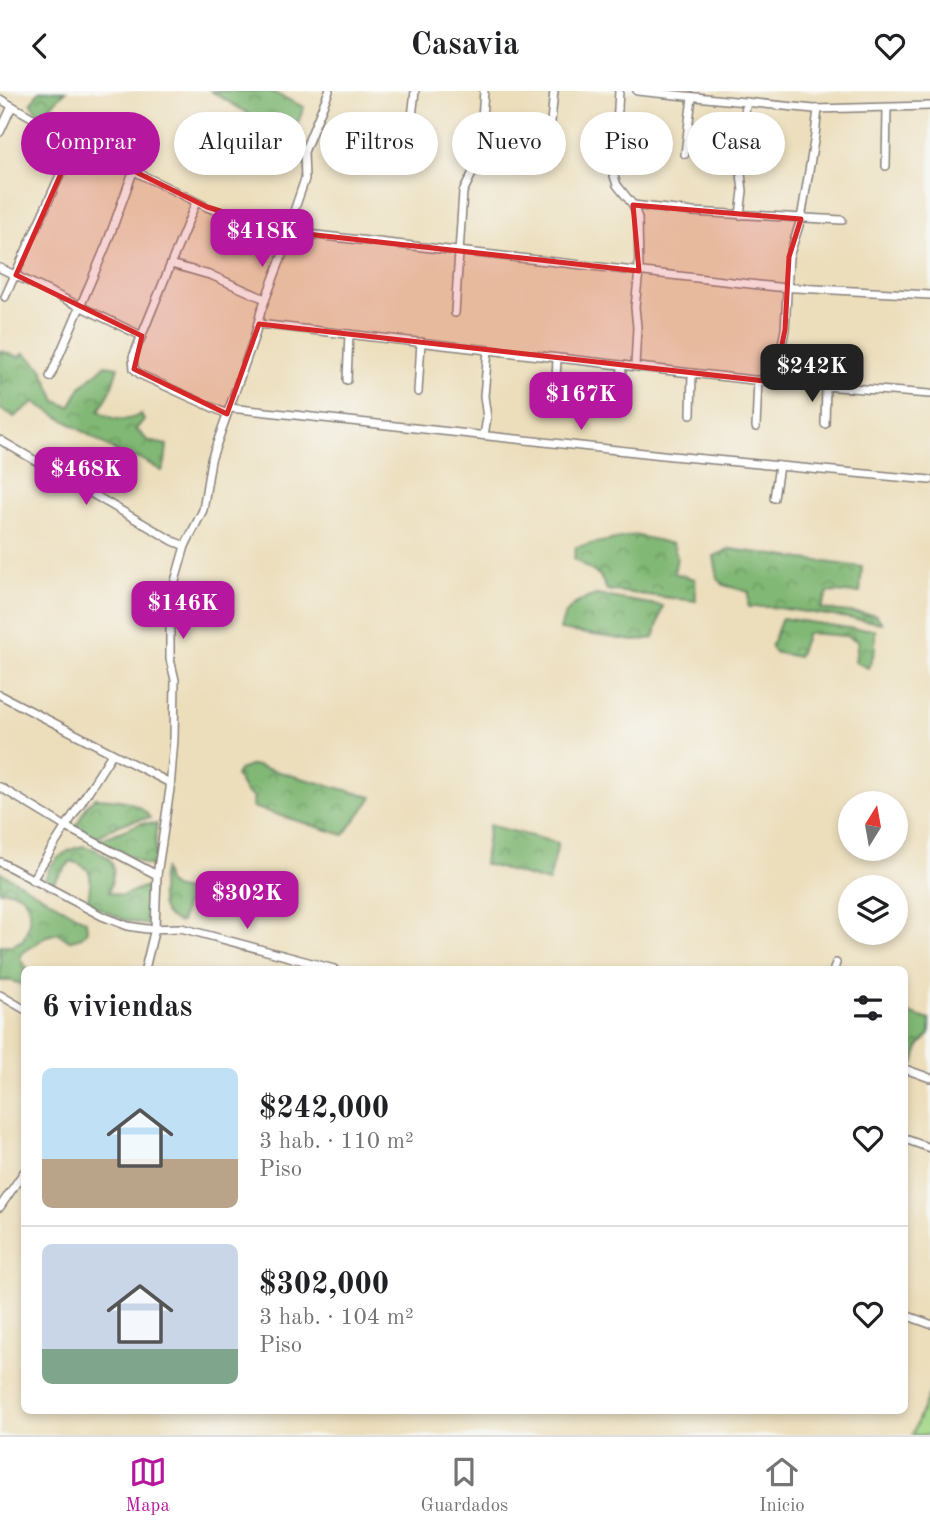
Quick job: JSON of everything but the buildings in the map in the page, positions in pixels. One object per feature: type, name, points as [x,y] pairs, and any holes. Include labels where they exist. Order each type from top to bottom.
[{"type":"street","points":[[146,966],[155,928],[157,875],[170,783],[175,681],[170,659],[170,599],[185,546],[203,510],[211,460],[265,299],[287,243],[305,179],[304,152],[329,91]]},
{"type":"street","points":[[413,112],[415,91]]},
{"type":"street","points":[[455,313],[463,192],[479,160],[484,91]]},
{"type":"street","points":[[552,112],[554,91]]},
{"type":"street","points":[[619,91],[614,176],[617,185],[633,205],[638,218],[635,366]]},
{"type":"street","points":[[637,91],[818,109],[930,106]]},
{"type":"street","points":[[685,154],[692,97]]},
{"type":"street","points":[[0,99],[22,112]]},
{"type":"street","points":[[740,215],[743,191],[738,147],[747,102]]},
{"type":"street","points":[[0,131],[12,106]]},
{"type":"street","points":[[886,166],[887,108]]},
{"type":"street","points":[[774,382],[785,330],[789,257],[801,219],[818,109]]},
{"type":"street","points":[[5,297],[60,175]]},
{"type":"street","points":[[50,377],[106,246],[132,175]]},
{"type":"street","points":[[139,175],[237,219],[289,232],[788,288],[930,295]]},
{"type":"street","points":[[196,202],[133,357],[134,369],[141,375],[228,411],[930,480]]},
{"type":"street","points":[[633,205],[740,215],[842,220]]},
{"type":"street","points":[[293,214],[299,225],[310,234]]},
{"type":"street","points":[[171,264],[213,276],[265,299]]},
{"type":"street","points":[[0,268],[142,336]]},
{"type":"street","points":[[258,324],[774,382],[930,394]]},
{"type":"street","points":[[347,380],[349,334]]},
{"type":"street","points":[[418,391],[421,342]]},
{"type":"street","points":[[484,435],[487,418],[484,396],[488,350]]},
{"type":"street","points":[[555,404],[557,358]]},
{"type":"street","points":[[620,409],[622,365]]},
{"type":"street","points":[[691,414],[692,373]]},
{"type":"street","points":[[756,428],[758,380]]},
{"type":"street","points":[[825,424],[826,386]]},
{"type":"street","points":[[0,440],[185,546]]},
{"type":"street","points":[[774,498],[779,466]]},
{"type":"street","points":[[0,695],[170,783]]},
{"type":"street","points":[[32,880],[112,754]]},
{"type":"street","points":[[0,787],[66,827],[157,875]]},
{"type":"street","points":[[0,862],[102,916],[128,926],[146,929],[181,928],[323,966]]},
{"type":"street","points":[[0,995],[21,1007]]},
{"type":"street","points":[[908,1070],[930,1078]]},
{"type":"street","points":[[908,1140],[930,1148]]},
{"type":"street","points":[[0,1207],[21,1176]]},
{"type":"street","points":[[0,1188],[8,1195]]},
{"type":"street","points":[[908,1316],[930,1324]]},
{"type":"highlighted area","points":[[75,142],[207,207],[289,232],[639,271],[633,205],[801,219],[789,257],[785,330],[774,382],[259,324],[227,414],[134,369],[142,336],[16,275]]},
{"type":"green space","points":[[39,91],[66,91],[44,112],[37,112],[31,103]]},
{"type":"green space","points":[[211,91],[270,91],[304,107],[302,112],[245,112]]},
{"type":"green space","points":[[0,351],[20,357],[24,353],[41,367],[56,401],[70,407],[81,387],[105,365],[118,367],[110,392],[99,411],[119,419],[130,419],[141,414],[144,420],[136,429],[148,441],[167,445],[162,471],[141,459],[124,456],[34,402],[14,417],[0,409]]},
{"type":"green space","points":[[635,535],[673,544],[677,557],[674,573],[695,579],[696,601],[607,590],[600,576],[574,559],[576,547]]},
{"type":"green space","points":[[730,549],[862,567],[860,593],[828,592],[821,609],[876,615],[882,623],[771,607],[748,607],[749,592],[724,585],[718,579],[714,556]]},
{"type":"green space","points":[[596,595],[663,606],[654,638],[634,641],[560,630],[572,607]]},
{"type":"green space","points":[[782,618],[855,629],[875,629],[875,651],[868,668],[855,662],[858,641],[846,636],[807,633],[798,657],[774,652],[771,647]]},
{"type":"green space","points":[[253,765],[372,797],[344,835],[252,807],[254,797],[246,793],[236,776],[239,770]]},
{"type":"green space","points":[[95,798],[133,804],[150,818],[121,824],[95,839],[76,826],[88,804]]},
{"type":"green space","points":[[142,823],[157,824],[155,867],[99,840]]},
{"type":"green space","points":[[489,825],[558,843],[549,882],[484,864]]},
{"type":"green space","points":[[83,846],[100,852],[112,864],[113,875],[109,892],[122,896],[143,887],[151,889],[147,925],[122,919],[88,903],[89,872],[80,864],[71,861],[50,886],[45,884],[49,870],[57,859]]},
{"type":"green space","points":[[164,870],[167,882],[173,888],[199,894],[205,885],[210,887],[203,906],[190,903],[185,905],[180,923],[167,915],[161,904]]},
{"type":"green space","points":[[0,872],[86,921],[87,930],[82,937],[69,941],[58,933],[47,936],[21,954],[20,959],[26,966],[21,966],[21,984],[0,981],[0,945],[12,945],[23,940],[29,922],[28,906],[19,894],[0,891]]},
{"type":"green space","points":[[908,1013],[930,1020],[930,1034],[919,1046],[914,1064],[908,1067],[908,1046],[911,1043],[908,1040]]},
{"type":"green space","points":[[930,1391],[930,1435],[912,1435]]}]
